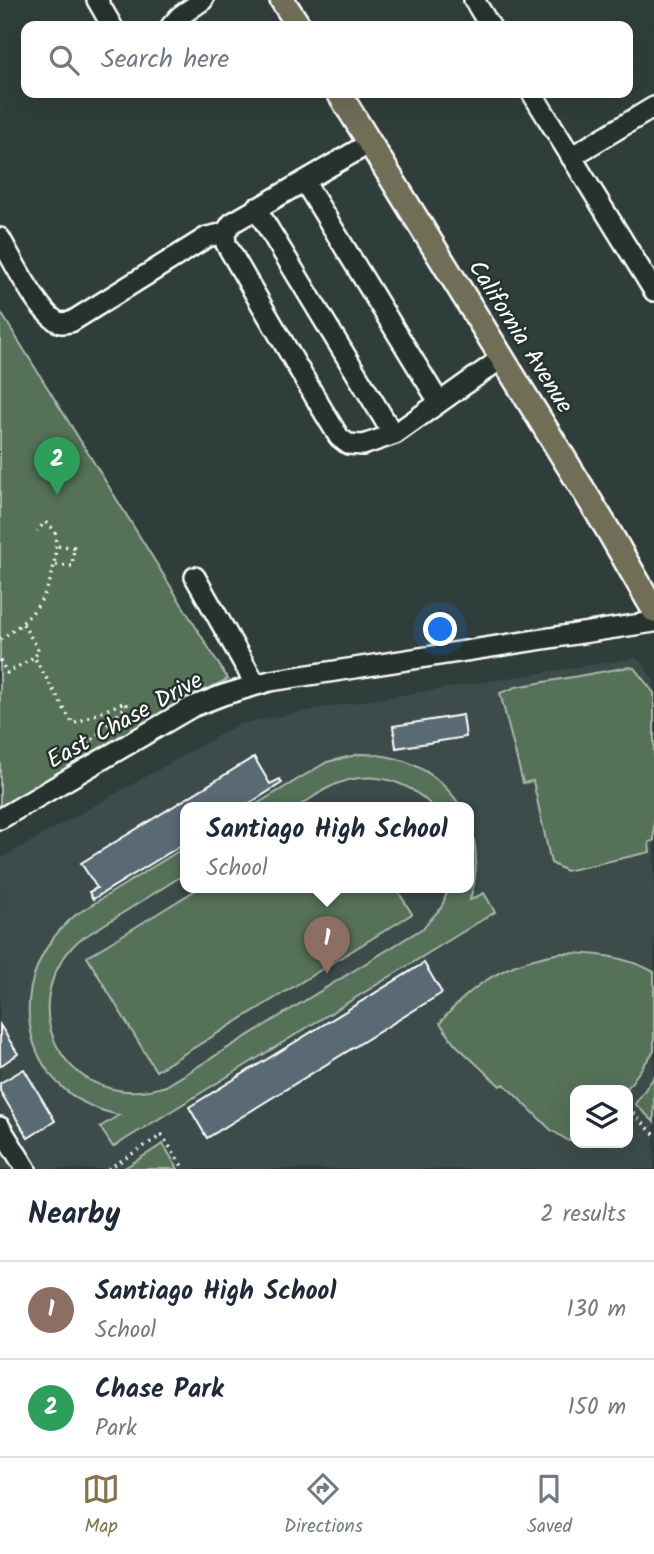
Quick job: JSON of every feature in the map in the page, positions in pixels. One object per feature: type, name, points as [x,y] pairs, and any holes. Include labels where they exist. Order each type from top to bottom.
[{"type":"main road","points":[[282,0],[296,21]]},
{"type":"main road","name":"California Avenue","points":[[342,98],[654,610]]},
{"type":"street","points":[[97,0],[110,21]]},
{"type":"street","points":[[176,21],[203,0]]},
{"type":"street","points":[[474,0],[487,21]]},
{"type":"street","points":[[535,98],[654,291]]},
{"type":"street","points":[[572,157],[654,107]]},
{"type":"street","points":[[370,143],[232,223],[225,233],[226,244],[339,437],[348,444],[363,445],[393,434],[502,358]]},
{"type":"street","points":[[304,181],[439,402]]},
{"type":"street","points":[[257,208],[393,434]]},
{"type":"street","points":[[0,238],[45,311],[62,323],[71,321],[207,237],[225,233]]},
{"type":"street","points":[[195,577],[256,685]]},
{"type":"street","name":"East Chase Drive","points":[[0,819],[192,707],[256,685],[654,622]]},
{"type":"street","points":[[0,1128],[26,1169]]},
{"type":"path","points":[[0,639],[23,624],[38,606],[50,582],[55,565],[53,527],[45,522],[37,531]]},
{"type":"path","points":[[55,565],[72,566],[74,547],[56,546]]},
{"type":"path","points":[[0,660],[8,673],[39,651],[23,624]]},
{"type":"path","points":[[34,657],[73,724],[124,702],[127,705],[89,743],[92,748]]},
{"type":"path","points":[[633,1113],[654,1134]]},
{"type":"path","points":[[108,1169],[162,1135],[184,1169]]},
{"type":"shaded area","points":[[636,658],[654,682],[654,1169],[0,1169],[0,859],[239,724],[334,706]]},
{"type":"green space","points":[[0,311],[228,679],[181,702],[0,808]]},
{"type":"green space","points":[[634,668],[654,693],[654,841],[649,842],[650,852],[566,871],[551,863],[533,781],[523,783],[500,693],[516,687]]},
{"type":"green space","points":[[360,754],[405,761],[431,775],[457,802],[428,802],[397,783],[369,778],[340,783],[304,802],[260,802],[327,762]]},
{"type":"green space","points":[[474,841],[476,860],[474,880]]},
{"type":"green space","points":[[180,850],[180,877],[78,941],[57,969],[48,997],[50,1026],[60,1051],[78,1072],[102,1086],[132,1091],[166,1086],[423,928],[441,908],[447,893],[471,893],[470,900],[484,893],[495,912],[113,1147],[100,1127],[119,1115],[84,1103],[58,1083],[40,1058],[31,1030],[29,999],[37,968],[52,939],[77,914]]},
{"type":"green space","points":[[191,893],[399,893],[412,914],[156,1071],[87,957]]},
{"type":"green space","points":[[561,953],[609,956],[654,972],[654,1051],[630,1085],[570,1085],[569,1141],[551,1130],[504,1084],[500,1086],[455,1044],[440,1023],[479,985],[509,968]]},
{"type":"green space","points":[[654,1077],[654,1122],[635,1104]]},
{"type":"green space","points":[[163,1144],[178,1169],[123,1169]]},
{"type":"building","points":[[463,715],[466,737],[396,748],[393,726]]},
{"type":"building","points":[[254,757],[270,784],[280,779],[282,783],[252,802],[181,802]]},
{"type":"building","points":[[180,802],[180,846],[93,899],[89,892],[97,888],[81,863]]},
{"type":"building","points":[[424,963],[442,993],[207,1138],[189,1107]]},
{"type":"building","points":[[0,1025],[18,1054],[0,1066]]},
{"type":"building","points":[[24,1069],[55,1121],[28,1138],[0,1091],[0,1083]]},
{"type":"place","name":"Chase Park","points":[[57,495]]},
{"type":"place","name":"Santiago High School","points":[[327,974]]}]
